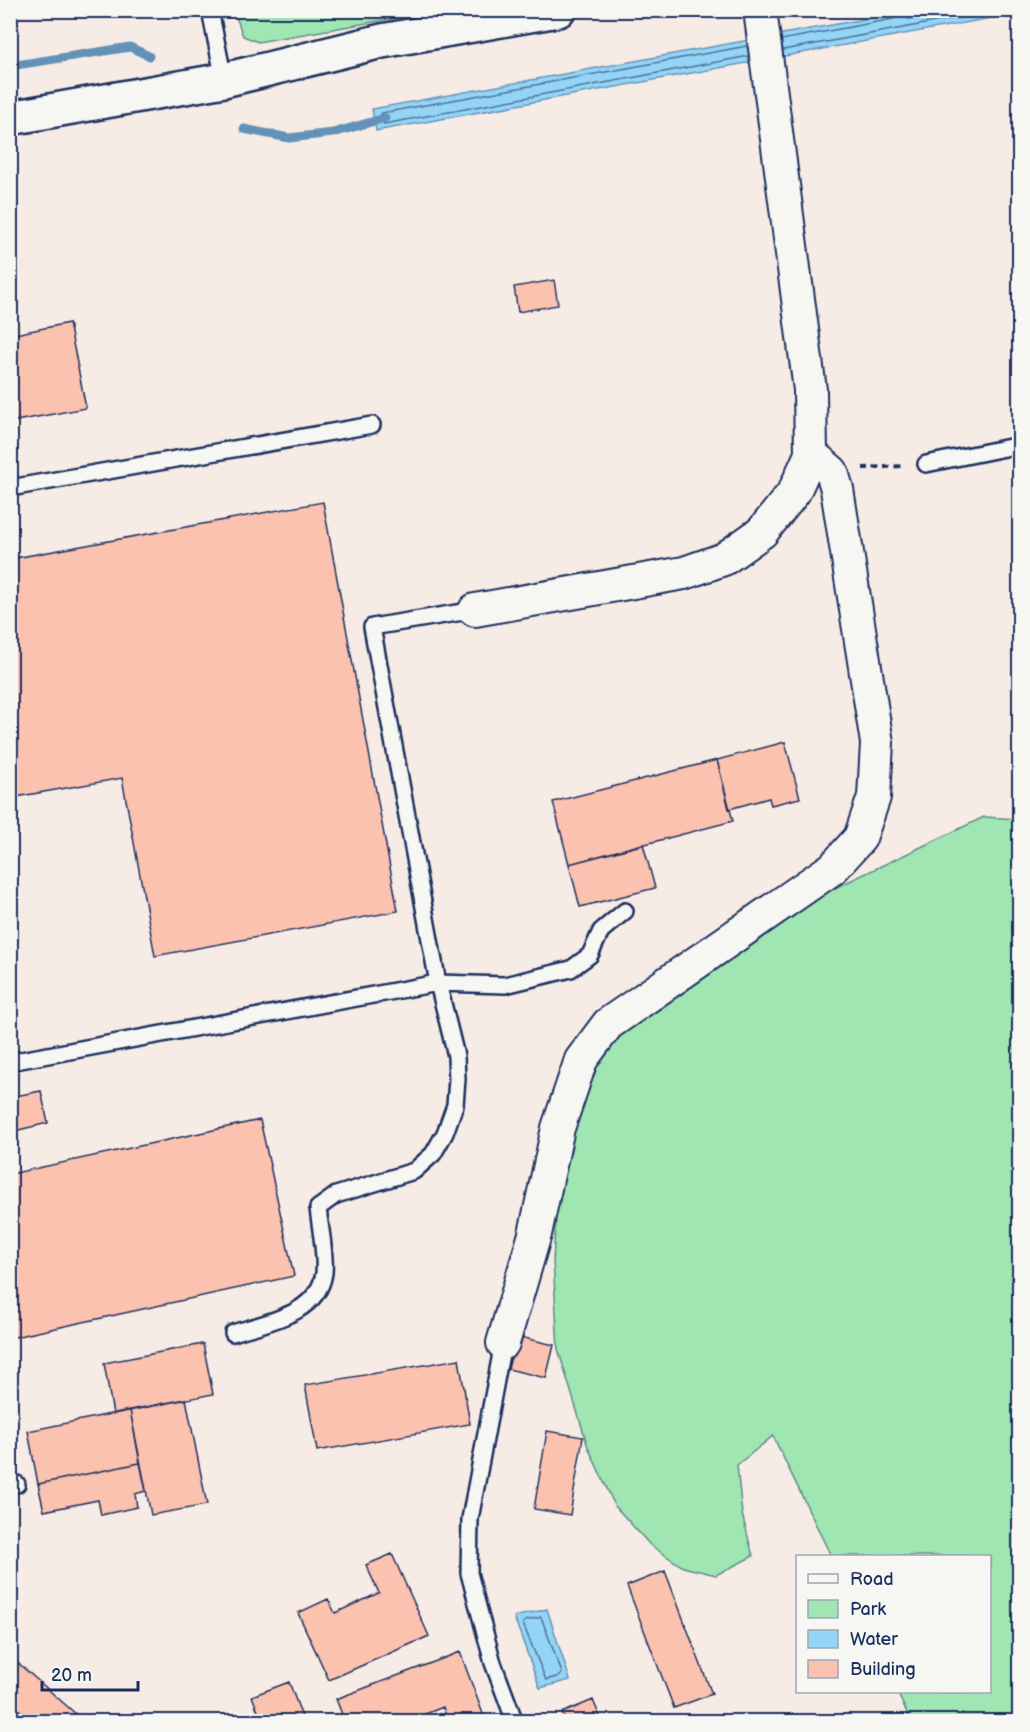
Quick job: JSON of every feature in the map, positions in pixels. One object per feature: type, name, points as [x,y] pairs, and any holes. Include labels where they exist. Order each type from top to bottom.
[{"type":"street","points":[[10,118],[224,80],[382,40],[558,10]]},
{"type":"street","points":[[503,1343],[535,1234],[558,1128],[581,1060],[608,1024],[833,868],[860,838],[874,797],[877,743],[821,463],[762,20]]},
{"type":"street","points":[[475,610],[684,573],[724,559],[762,532],[821,463]]},
{"type":"lane","points":[[210,10],[224,80]]},
{"type":"lane","points":[[10,488],[372,425]]},
{"type":"lane","points":[[926,464],[1020,445]]},
{"type":"lane","points":[[233,1333],[302,1310],[317,1293],[324,1272],[318,1208],[336,1195],[414,1170],[433,1154],[445,1133],[455,1105],[456,1056],[438,983],[372,627],[475,610]]},
{"type":"lane","points":[[10,1062],[438,983],[505,985],[571,969],[590,955],[601,931],[625,911]]},
{"type":"lane","points":[[503,1343],[470,1519],[470,1572],[493,1663],[515,1722]]},
{"type":"lane","points":[[10,1717],[16,1722]]},
{"type":"path","points":[[821,463],[926,464]]},
{"type":"green space","points":[[234,10],[436,11],[258,42],[243,36]]},
{"type":"green space","points":[[984,817],[1019,819],[1019,1721],[911,1721],[897,1693],[991,1693],[991,1555],[831,1555],[773,1436],[737,1465],[742,1514],[753,1556],[716,1575],[683,1567],[650,1545],[615,1506],[588,1447],[558,1349],[553,1260],[562,1127],[599,1051],[627,1020],[795,907]]},
{"type":"water","points":[[908,11],[1019,11],[1019,13],[376,131],[372,109]]},
{"type":"water","points":[[547,1609],[570,1680],[540,1688],[514,1617]]},
{"type":"building","points":[[554,280],[558,305],[518,312],[514,287]]},
{"type":"building","points":[[69,323],[86,408],[10,422],[10,335]]},
{"type":"building","points":[[323,502],[398,911],[155,956],[122,778],[10,798],[10,559]]},
{"type":"building","points":[[785,742],[800,798],[771,805],[769,798],[729,809],[717,760]]},
{"type":"building","points":[[717,760],[733,821],[569,864],[553,802]]},
{"type":"building","points":[[643,844],[655,888],[580,907],[569,864]]},
{"type":"building","points":[[41,1091],[48,1123],[10,1132],[10,1097]]},
{"type":"building","points":[[260,1120],[294,1276],[10,1338],[10,1174]]},
{"type":"building","points":[[516,1336],[554,1345],[546,1378],[508,1369]]},
{"type":"building","points":[[203,1344],[213,1394],[113,1414],[104,1363]]},
{"type":"building","points":[[459,1359],[470,1424],[317,1451],[305,1385]]},
{"type":"building","points":[[186,1399],[207,1505],[151,1515],[130,1410]]},
{"type":"building","points":[[130,1410],[140,1463],[38,1484],[28,1431]]},
{"type":"building","points":[[547,1431],[583,1437],[570,1515],[534,1509]]},
{"type":"building","points":[[140,1463],[146,1491],[135,1494],[137,1507],[101,1515],[98,1500],[44,1511],[38,1484]]},
{"type":"building","points":[[392,1554],[429,1636],[329,1680],[298,1613],[328,1599],[335,1613],[379,1593],[366,1565]]},
{"type":"building","points":[[665,1571],[712,1694],[674,1708],[627,1586]]},
{"type":"building","points":[[460,1652],[486,1722],[448,1722],[443,1707],[405,1722],[345,1722],[336,1699]]},
{"type":"building","points":[[10,1656],[85,1722],[33,1722],[10,1702]]},
{"type":"building","points":[[289,1682],[304,1722],[262,1722],[252,1696]]},
{"type":"building","points":[[593,1700],[602,1722],[566,1722],[562,1713]]},
{"type":"waterway","points":[[10,66],[130,47],[149,56]]},
{"type":"waterway","points":[[244,129],[289,138],[333,133],[385,118]]}]
